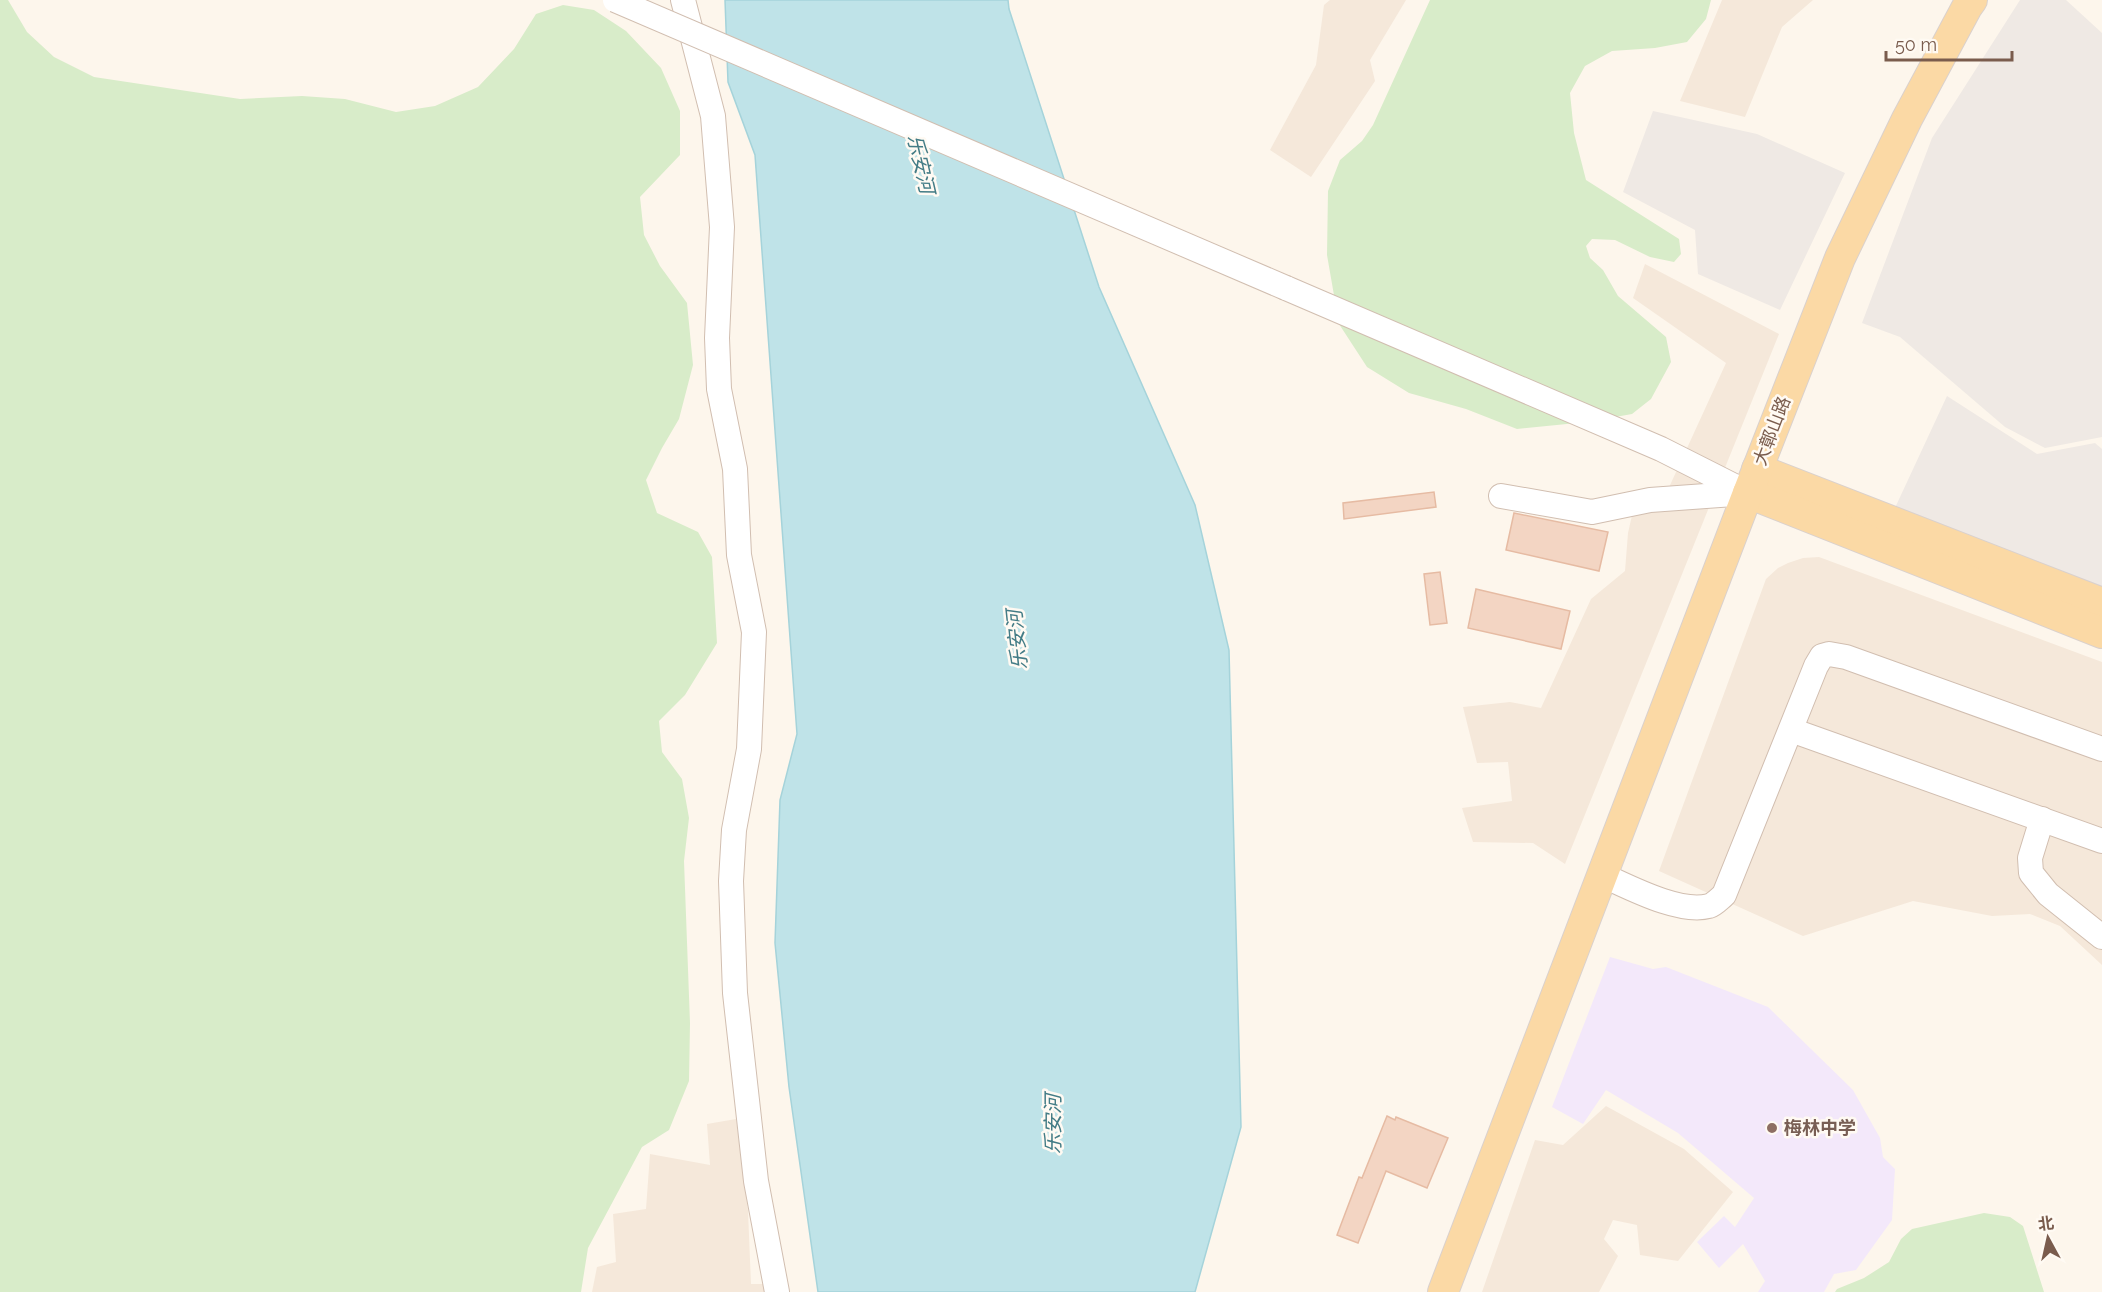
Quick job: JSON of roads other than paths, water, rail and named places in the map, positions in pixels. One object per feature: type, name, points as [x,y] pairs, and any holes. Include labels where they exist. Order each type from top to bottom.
[{"type":"main road","name":"大鄣山路","points":[[1443,1292],[1752,481],[1840,258],[1907,119],[1966,7],[1972,0]]},
{"type":"main road","points":[[1752,481],[2102,603]]},
{"type":"main road","points":[[1752,481],[2102,633]]},
{"type":"street","points":[[615,0],[1661,449],[1752,481]]},
{"type":"street","points":[[683,0],[713,116],[722,227],[717,338],[719,389],[735,470],[739,555],[754,632],[749,749],[734,830],[730,881],[735,993],[756,1181],[777,1292]]},
{"type":"street","points":[[1501,496],[1592,512],[1752,481]]},
{"type":"street","points":[[1602,875],[1654,898],[1696,907],[1711,905],[1724,895],[1816,666],[1822,656],[1829,654],[1846,657],[2102,749]]},
{"type":"street","points":[[1791,729],[2102,841]]},
{"type":"street","points":[[2042,819],[2030,858],[2031,873],[2048,894],[2102,937]]},
{"type":"water","name":"乐安河","points":[[725,0],[1008,0],[1099,287],[1195,505],[1229,650],[1241,1127],[1195,1292],[818,1292],[789,1087],[775,943],[780,800],[797,734],[755,155],[728,82]]},
{"type":"place","name":"梅林中学","points":[[1772,1128]]}]
